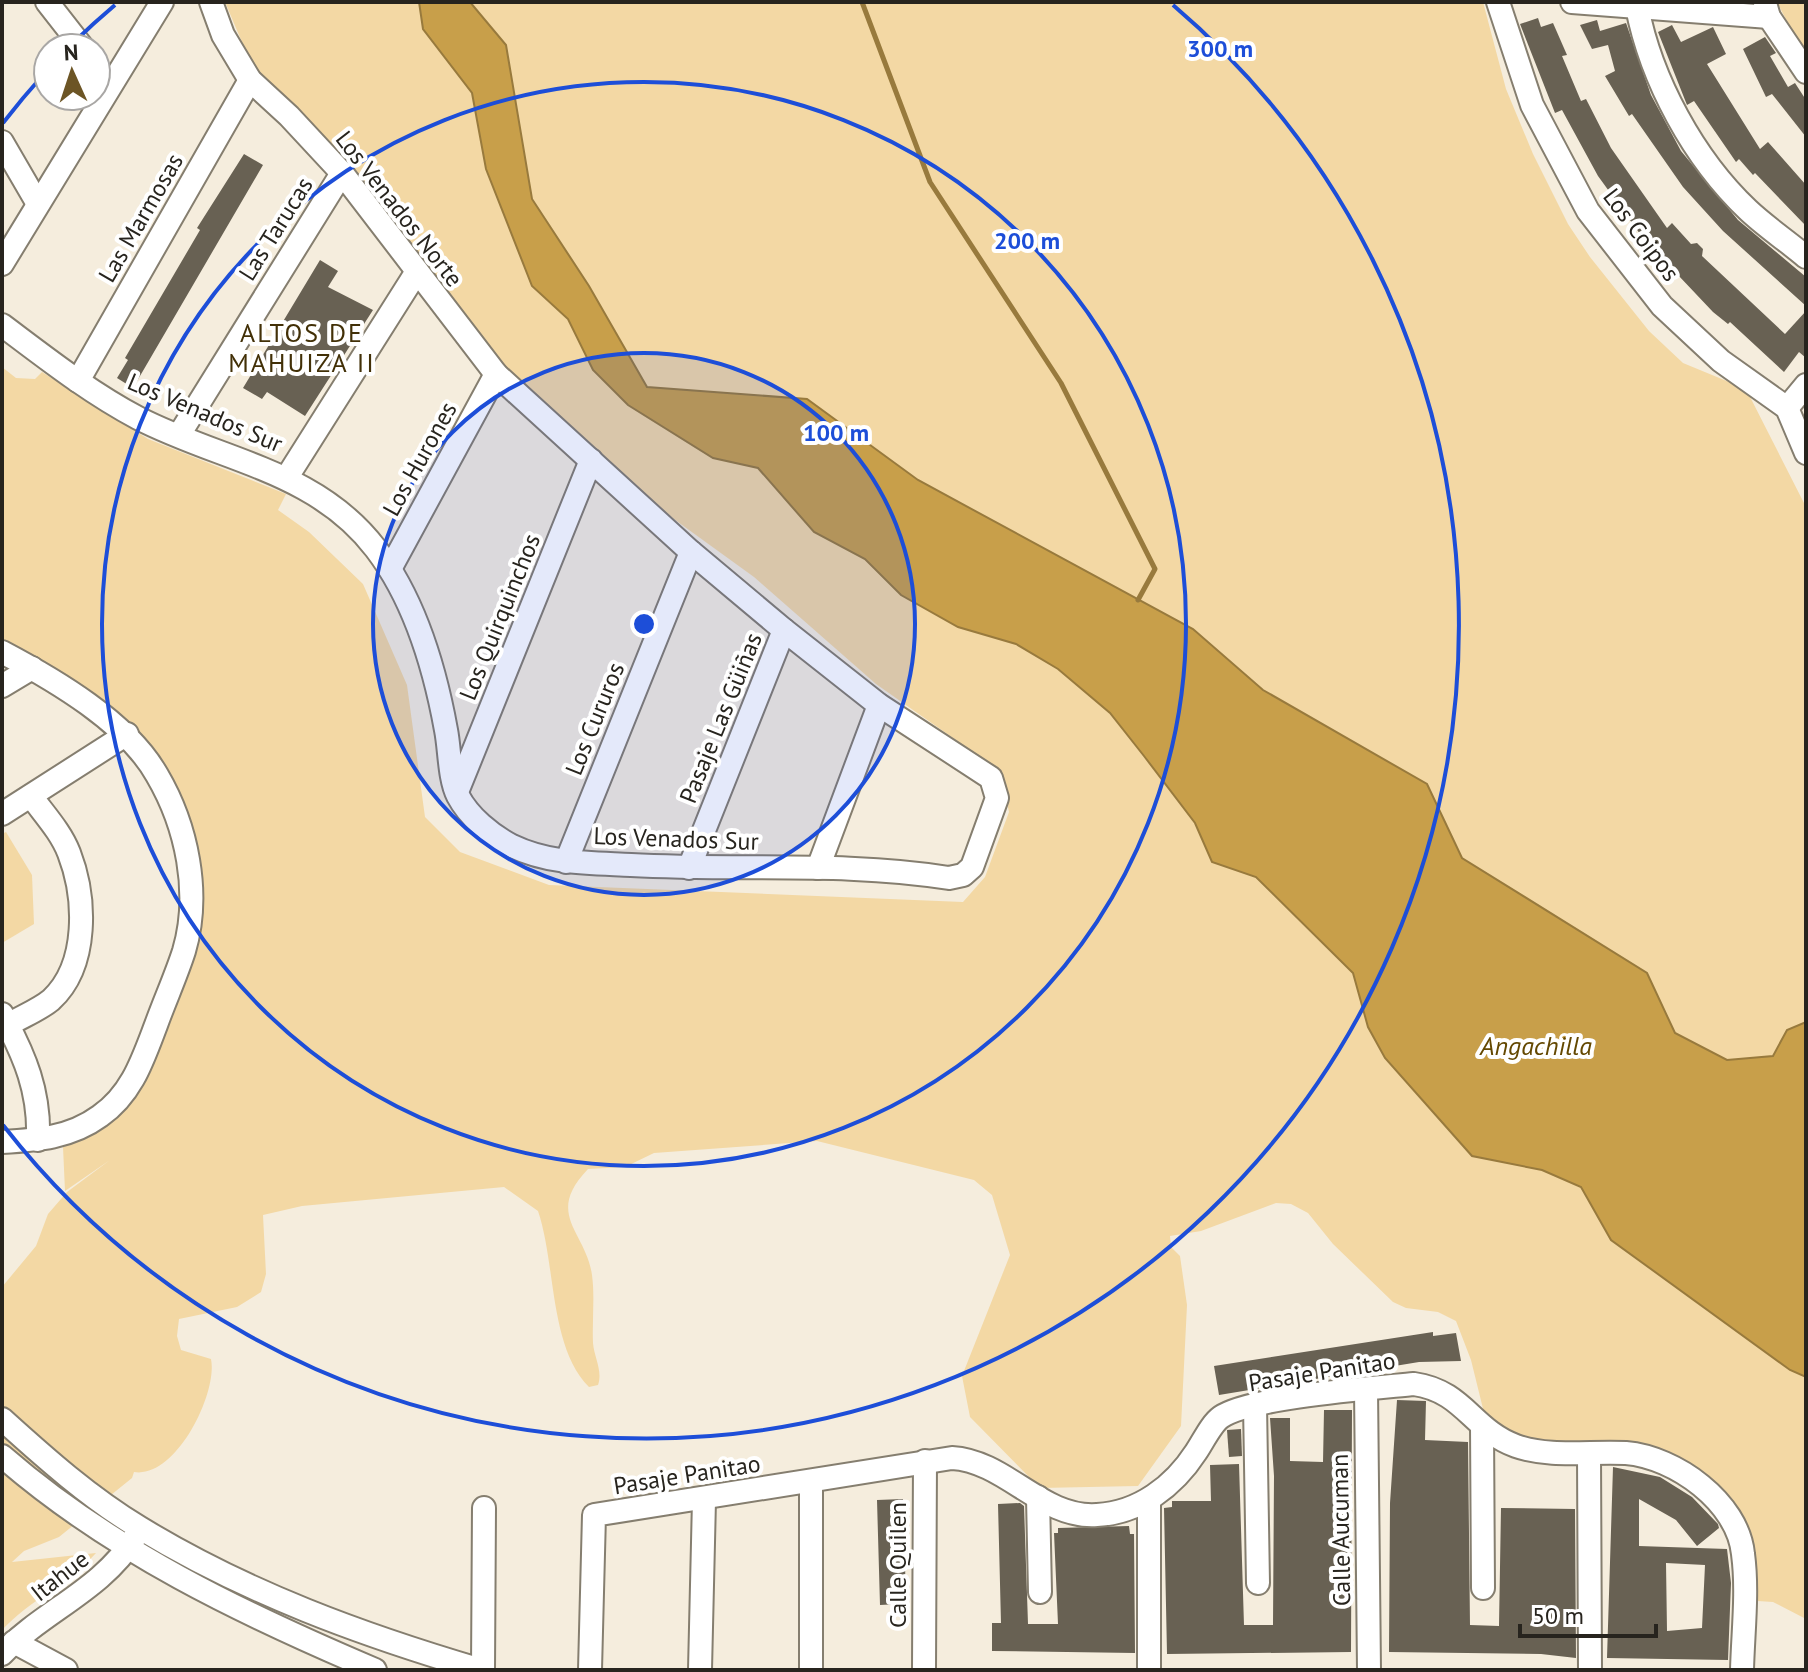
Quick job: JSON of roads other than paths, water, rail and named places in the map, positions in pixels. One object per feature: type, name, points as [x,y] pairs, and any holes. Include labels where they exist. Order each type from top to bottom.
[{"type":"street","points":[[47,2],[70,32]]},
{"type":"street","points":[[112,82],[162,2]]},
{"type":"street","name":"Los Venados Norte","points":[[211,2],[223,35],[250,80],[289,116],[342,173],[496,374],[565,434]]},
{"type":"street","name":"Los Coipos","points":[[1498,2],[1518,67],[1548,141],[1611,244],[1691,334],[1787,408],[1806,453]]},
{"type":"street","points":[[1572,2],[1637,7],[1766,9],[1806,72]]},
{"type":"street","points":[[1637,7],[1644,43],[1703,159],[1748,210],[1806,257]]},
{"type":"street","name":"Las Marmosas","points":[[78,381],[250,80]]},
{"type":"street","points":[[2,264],[94,112]]},
{"type":"street","points":[[2,142],[38,204]]},
{"type":"street","name":"Las Tarucas","points":[[179,435],[342,173]]},
{"type":"street","points":[[287,477],[416,273]]},
{"type":"street","name":"Los Venados Sur","points":[[2,325],[78,381],[139,419],[287,477],[347,517],[390,569],[432,672],[456,794],[478,821],[509,844],[536,856],[566,862],[689,868],[818,868],[949,878],[963,875],[975,862],[997,798],[995,783],[879,705],[784,630],[691,552],[565,434]]},
{"type":"street","name":"Los Hurones","points":[[390,569],[496,374]]},
{"type":"street","points":[[1787,408],[1806,385]]},
{"type":"street","name":"Los Quirquinchos","points":[[456,794],[591,460]]},
{"type":"street","name":"Los Cururos","points":[[566,862],[691,552]]},
{"type":"street","name":"Pasaje Las Güiñas","points":[[689,868],[784,630]]},
{"type":"street","points":[[2,652],[32,668],[127,734],[167,793],[183,839],[190,894],[184,950],[140,1067],[124,1094],[87,1125],[38,1140],[2,1142]]},
{"type":"street","points":[[2,686],[32,668]]},
{"type":"street","points":[[818,868],[879,705]]},
{"type":"street","points":[[2,814],[127,734]]},
{"type":"street","points":[[31,796],[68,851],[82,908],[80,940],[70,974],[51,1000],[5,1020],[25,1058],[35,1090],[38,1140]]},
{"type":"street","name":"Pasaje Panitao","points":[[590,1670],[594,1515],[704,1500],[925,1461],[970,1459],[987,1465],[1038,1497],[1069,1512],[1094,1516],[1119,1513],[1149,1500],[1183,1473],[1221,1417],[1255,1405],[1414,1384],[1437,1387],[1482,1426],[1516,1446],[1638,1456],[1685,1474],[1729,1517],[1743,1552],[1742,1670]]},
{"type":"street","name":"Calle Aucuman","points":[[1366,1389],[1369,1670]]},
{"type":"street","points":[[1255,1405],[1258,1583]]},
{"type":"street","points":[[2,1419],[67,1475],[140,1528],[279,1601],[386,1642],[482,1670],[484,1508]]},
{"type":"street","points":[[1482,1426],[1483,1588]]},
{"type":"street","points":[[1589,1454],[1590,1670]]},
{"type":"street","points":[[2,1456],[128,1548],[284,1631],[375,1670]]},
{"type":"street","name":"Calle Quilen","points":[[924,1670],[925,1461]]},
{"type":"street","points":[[811,1482],[811,1670]]},
{"type":"street","points":[[1038,1497],[1040,1592]]},
{"type":"street","points":[[700,1670],[704,1500]]},
{"type":"street","points":[[1149,1500],[1149,1670]]},
{"type":"street","name":"Itahue","points":[[8,1648],[93,1586],[128,1548],[140,1528]]},
{"type":"street","points":[[8,1648],[66,1670]]},
{"type":"water","name":"Angachilla","points":[[419,2],[470,2],[506,45],[532,199],[589,286],[647,387],[807,399],[918,480],[1193,629],[1263,690],[1427,784],[1462,858],[1647,973],[1675,1033],[1727,1060],[1773,1056],[1787,1030],[1806,1022],[1806,1377],[1790,1370],[1611,1240],[1581,1187],[1542,1170],[1472,1156],[1385,1058],[1368,1027],[1353,973],[1256,877],[1212,862],[1195,823],[1110,713],[1058,669],[1016,644],[958,627],[901,595],[865,559],[814,532],[758,468],[713,458],[628,405],[593,370],[568,319],[532,286],[486,169],[472,93],[423,29]]},
{"type":"waterway","points":[[862,2],[930,182],[1061,383],[1155,569],[1138,600]]},
{"type":"district","name":"ALTOS DE MAHUIZA II","points":[[302,348]]}]
